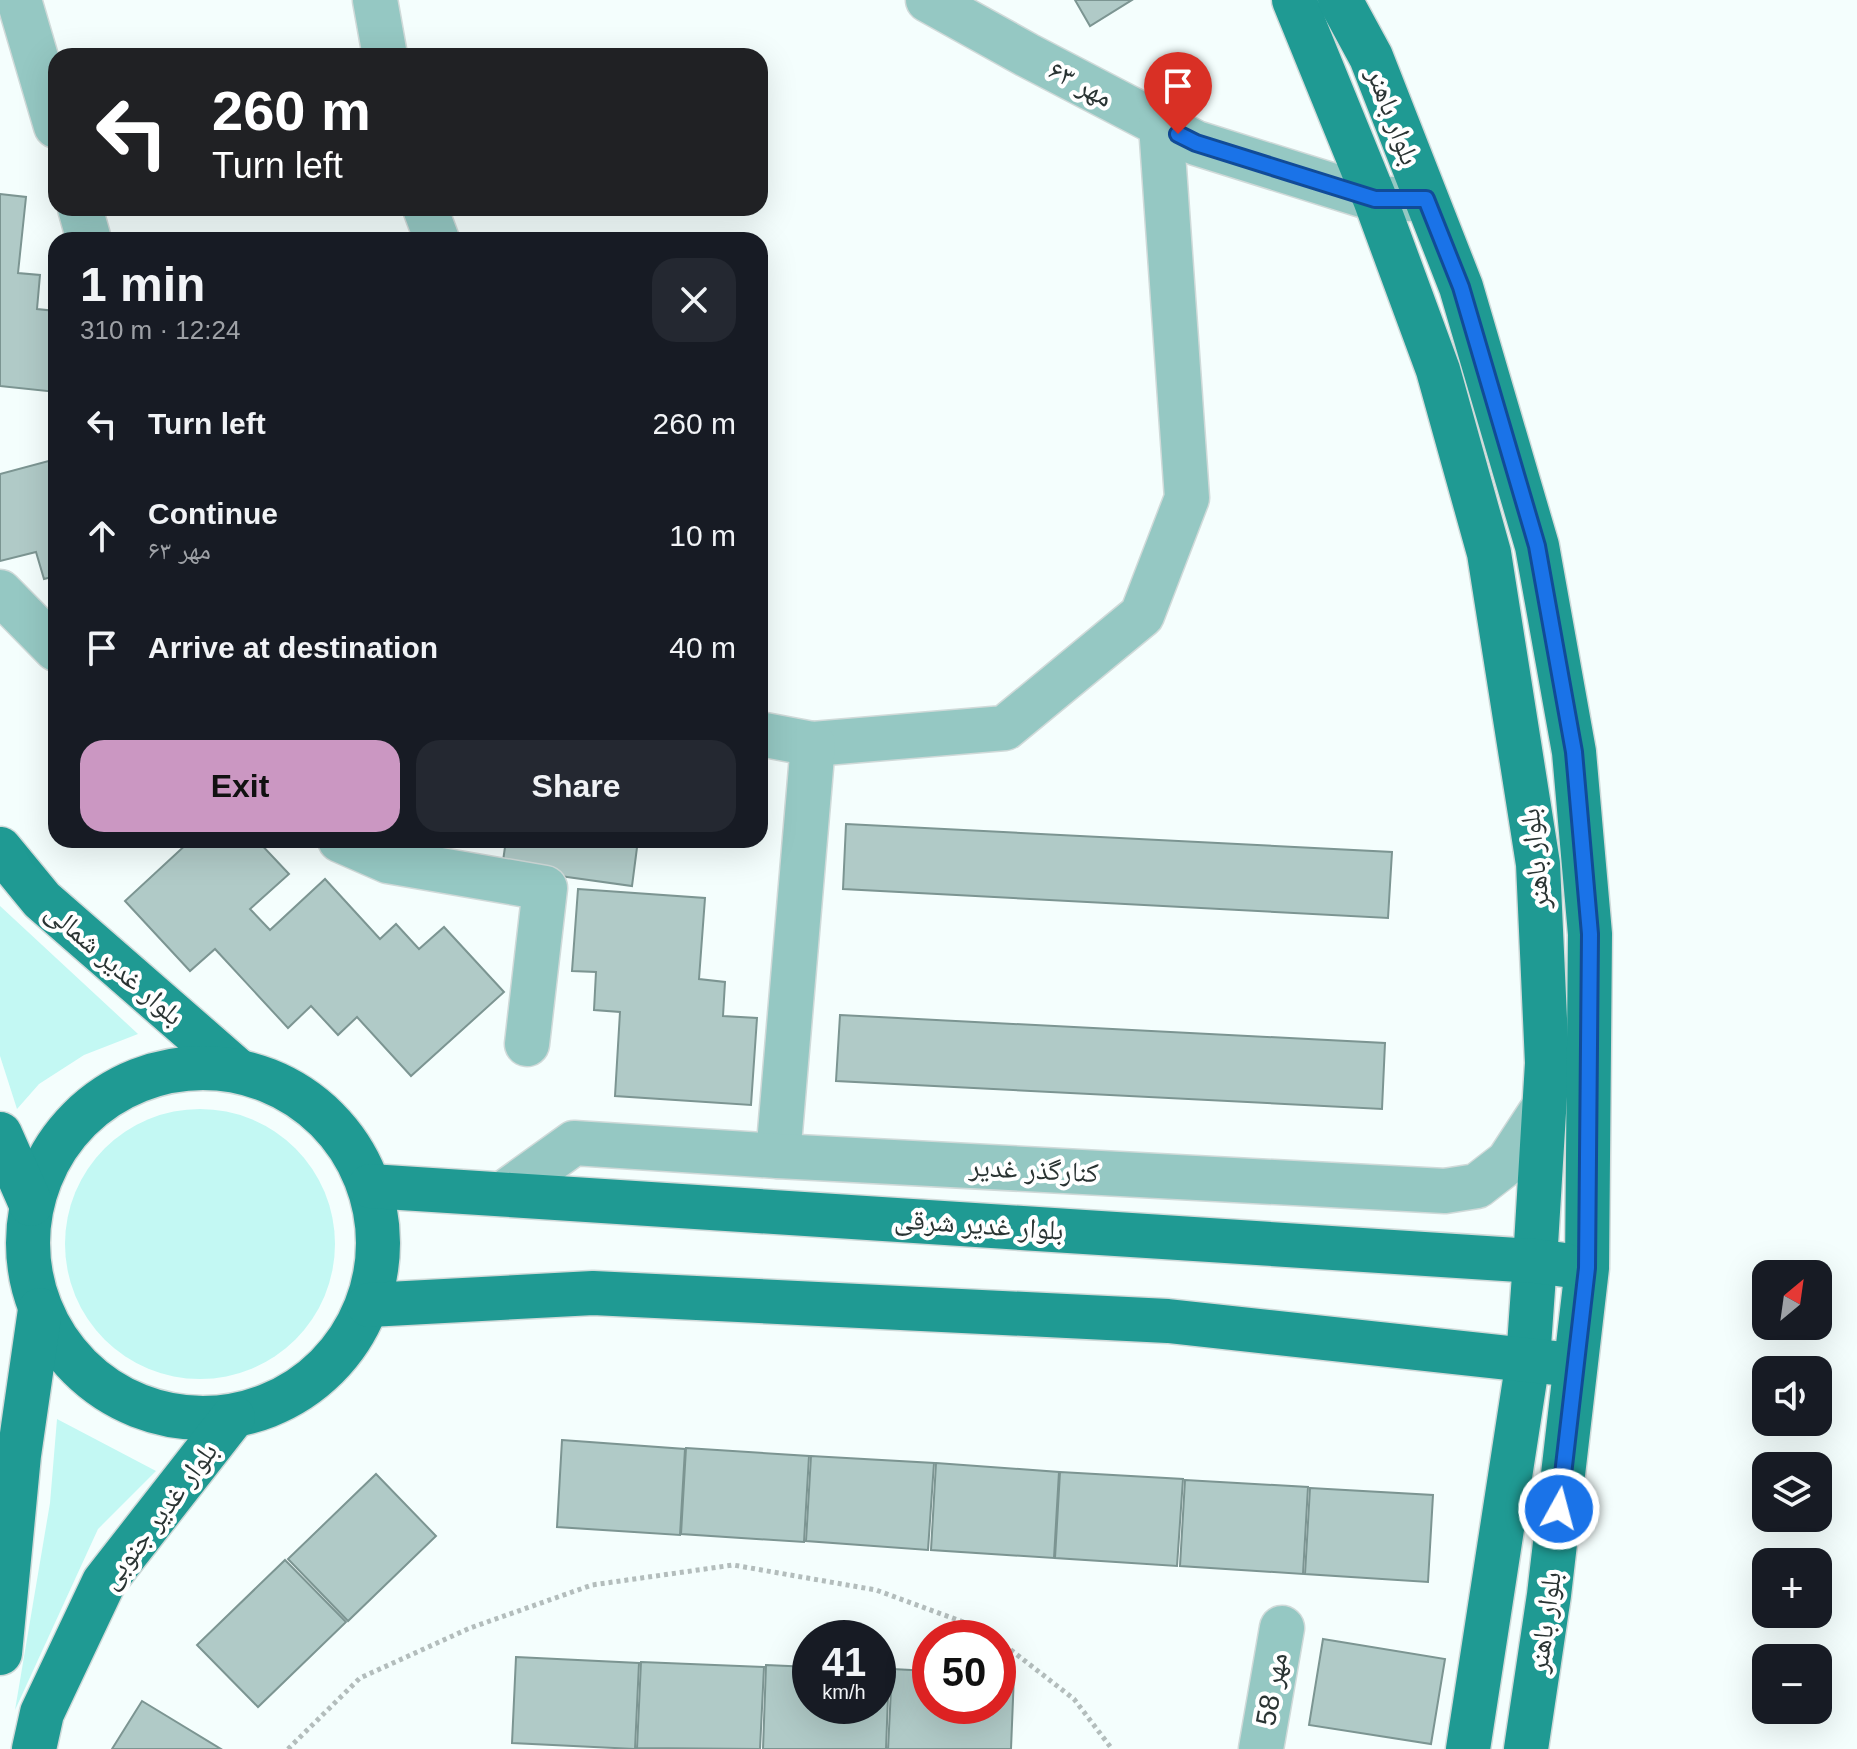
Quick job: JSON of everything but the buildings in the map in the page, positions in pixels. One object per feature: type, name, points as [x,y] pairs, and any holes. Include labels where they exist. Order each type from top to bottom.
[{"type":"main road","name":"بلوار باهنر","points":[[1294,0],[1375,199],[1438,370],[1489,553],[1538,864],[1547,1063],[1528,1360],[1468,1749]]},
{"type":"main road","name":"بلوار باهنر","points":[[1340,0],[1371,57],[1461,287],[1537,546],[1574,752],[1590,934],[1587,1268],[1549,1595],[1526,1749]]},
{"type":"main road","name":"بلوار غدیر شمالی","points":[[0,849],[42,900],[237,1070]]},
{"type":"main road","points":[[183,1068],[237,1070],[294,1092],[340,1132],[370,1186],[380,1246],[369,1305],[338,1358],[291,1396],[233,1417],[173,1417],[115,1396],[69,1356],[40,1310],[28,1257],[31,1204],[51,1153],[86,1112],[131,1082],[183,1068]]},
{"type":"main road","points":[[0,1134],[31,1204]]},
{"type":"main road","name":"بلوار غدیر شرقی","points":[[370,1186],[1535,1261],[1587,1268]]},
{"type":"main road","points":[[369,1305],[593,1293],[1168,1321],[1576,1364]]},
{"type":"main road","points":[[0,1653],[19,1455],[40,1310]]},
{"type":"main road","name":"بلوار غدیر جنوبی","points":[[34,1749],[42,1713],[104,1582],[233,1417]]},
{"type":"street","points":[[19,0],[48,99]]},
{"type":"street","points":[[375,0],[384,48]]},
{"type":"street","name":"مهر ۶۳","points":[[928,0],[1196,143],[1375,199],[1426,199]]},
{"type":"street","points":[[768,736],[813,744],[1005,728],[1142,615],[1187,498],[1161,125]]},
{"type":"street","points":[[0,592],[48,641]]},
{"type":"street","points":[[778,1156],[813,744]]},
{"type":"street","points":[[358,848],[388,861],[545,888],[527,1044]]},
{"type":"street","name":"کنارگذر غدیر","points":[[503,1194],[574,1143],[1445,1191],[1477,1186],[1508,1162],[1544,1107]]},
{"type":"street","name":"مهر 58","points":[[1261,1749],[1282,1628]]},
{"type":"path","points":[[288,1749],[360,1678],[470,1628],[592,1585],[733,1565],[876,1590],[958,1620]]},
{"type":"path","points":[[1016,1654],[1074,1699],[1112,1749]]},
{"type":"shaded area","points":[[0,906],[138,1034],[84,1055],[39,1084],[17,1109],[0,1056]]},
{"type":"shaded area","points":[[200,1109],[226,1112],[252,1120],[275,1132],[295,1149],[312,1169],[324,1192],[332,1218],[335,1244],[332,1270],[324,1296],[312,1319],[295,1339],[275,1356],[252,1368],[226,1376],[200,1379],[174,1376],[148,1368],[125,1356],[105,1339],[88,1319],[76,1296],[68,1270],[65,1244],[68,1218],[76,1192],[88,1169],[105,1149],[125,1132],[148,1120],[174,1112]]},
{"type":"shaded area","points":[[57,1419],[156,1471],[98,1529],[15,1710],[50,1503]]},
{"type":"route","points":[[1178,134],[1196,143],[1375,199],[1426,199],[1461,287],[1537,546],[1574,752],[1590,934],[1587,1268],[1559,1509]]}]
